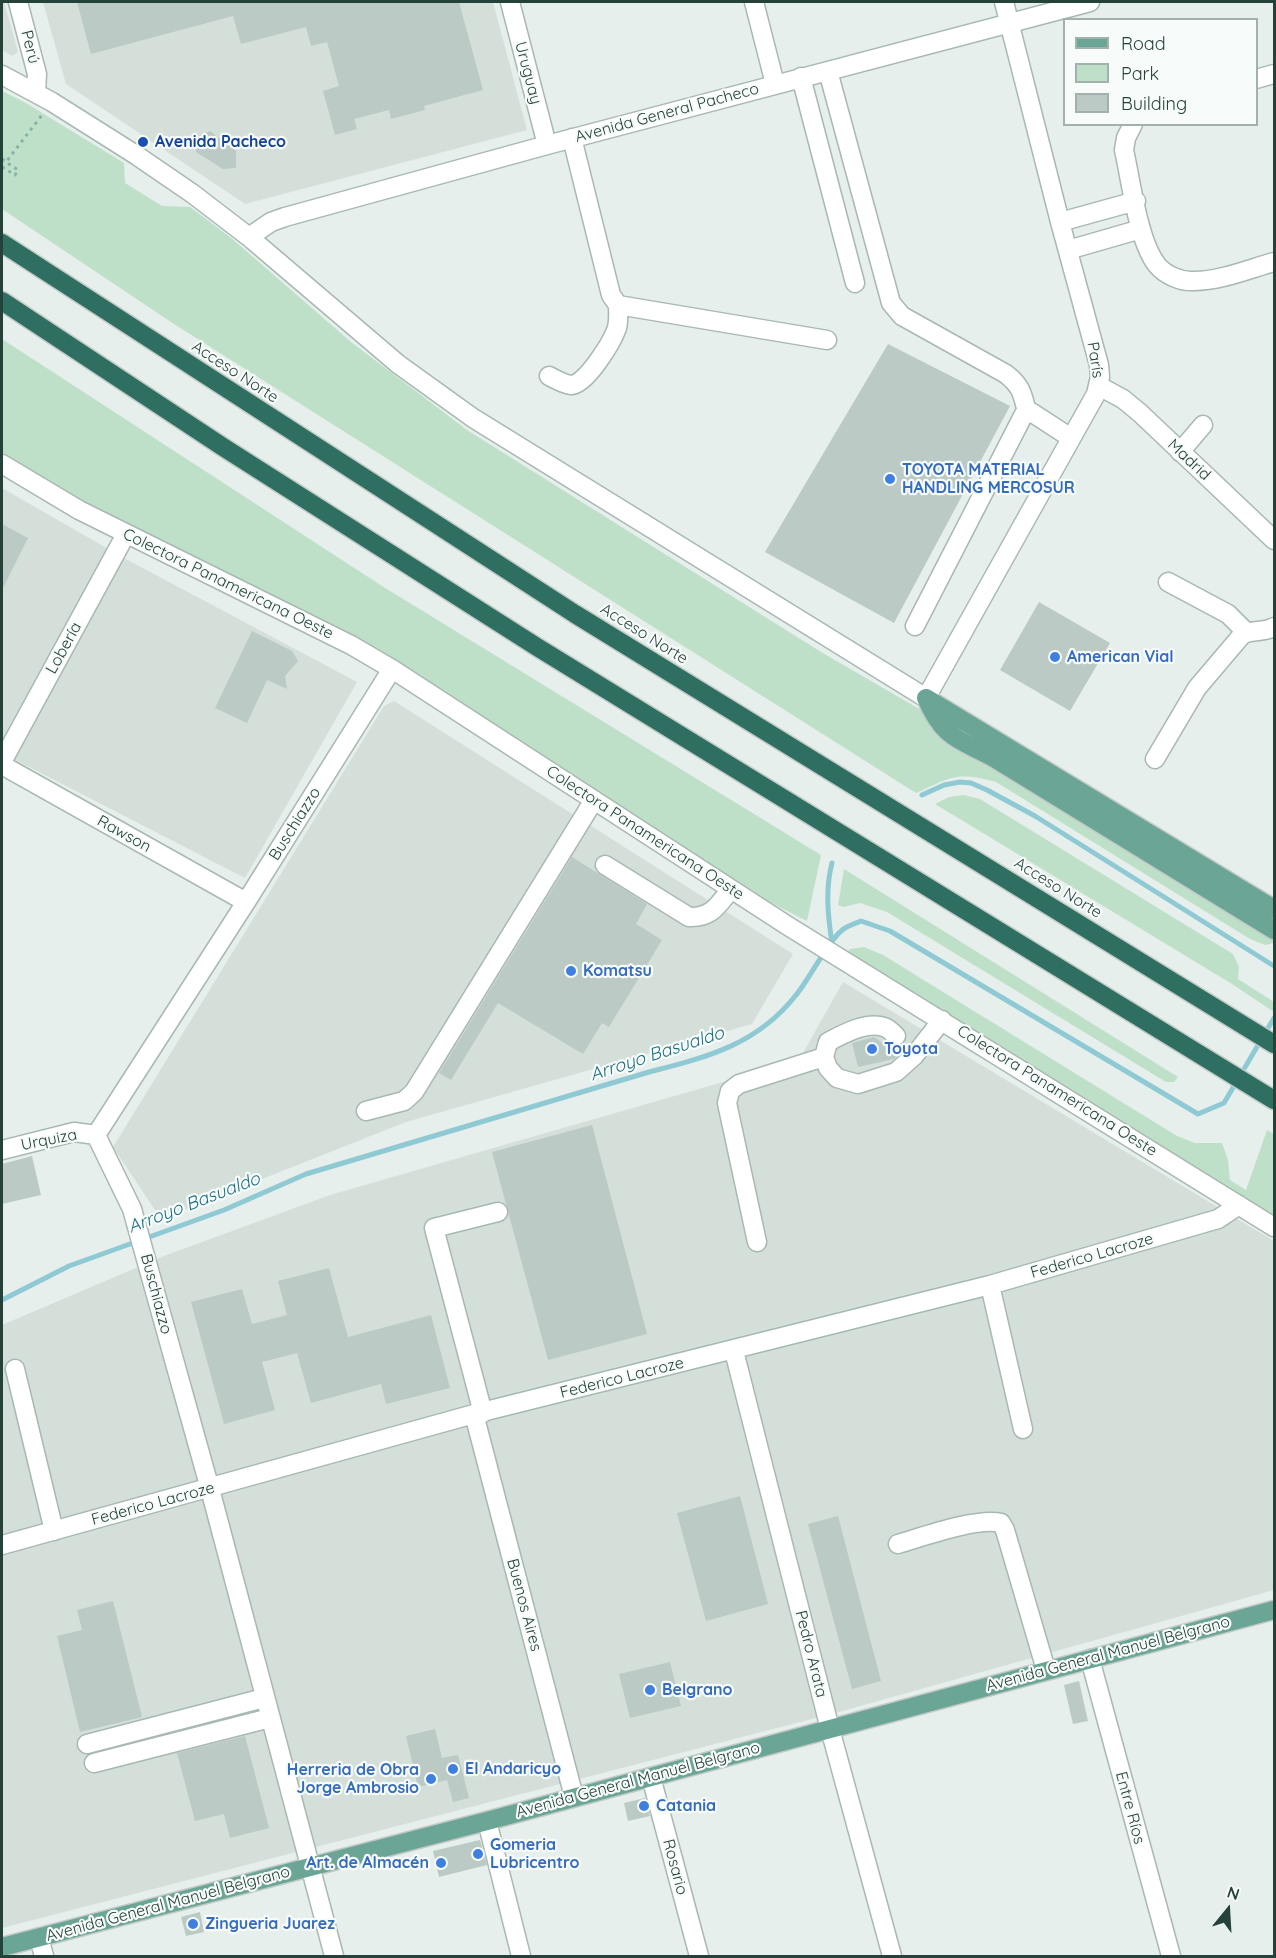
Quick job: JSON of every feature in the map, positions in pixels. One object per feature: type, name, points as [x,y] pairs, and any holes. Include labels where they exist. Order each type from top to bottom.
[{"type":"highway","name":"Acceso Norte","points":[[2,243],[575,614],[1275,1044]]},
{"type":"highway","points":[[2,301],[223,447],[537,647],[1275,1100]]},
{"type":"main road","points":[[926,698],[1275,909]]},
{"type":"main road","points":[[926,698],[933,715],[948,735],[994,758],[1275,930]]},
{"type":"main road","name":"Avenida General Manuel Belgrano","points":[[2,1947],[487,1821],[1275,1610]]},
{"type":"street","name":"Perú","points":[[18,2],[36,74],[36,93]]},
{"type":"street","name":"Uruguay","points":[[510,2],[547,144]]},
{"type":"street","points":[[754,2],[775,84]]},
{"type":"street","name":"París","points":[[926,698],[1099,386],[1099,365],[1060,222],[1005,2]]},
{"type":"street","name":"Avenida General Pacheco","points":[[249,237],[271,222],[285,217],[547,144],[1090,2]]},
{"type":"street","points":[[828,71],[891,303],[902,316],[1018,383],[1027,412],[915,626]]},
{"type":"street","points":[[1258,79],[1275,74]]},
{"type":"street","points":[[2,75],[52,102],[146,161],[249,237],[398,364],[473,418],[926,698]]},
{"type":"street","points":[[801,77],[855,283]]},
{"type":"street","points":[[1132,126],[1126,138],[1124,150],[1142,229],[1158,266],[1177,279],[1192,282],[1275,262]]},
{"type":"street","points":[[549,376],[572,385],[581,382],[588,375],[616,331],[619,321],[618,305],[610,295],[572,138]]},
{"type":"street","points":[[1060,222],[1136,201]]},
{"type":"street","points":[[1068,250],[1142,229]]},
{"type":"street","points":[[618,305],[827,340]]},
{"type":"street","name":"Madrid","points":[[1099,386],[1123,399],[1275,540]]},
{"type":"street","points":[[1027,412],[1031,412],[1071,438]]},
{"type":"street","points":[[1180,452],[1203,425]]},
{"type":"street","name":"Colectora Panamericana Oeste","points":[[2,464],[80,510],[351,645],[392,669],[788,926],[1275,1227]]},
{"type":"street","name":"Lobería","points":[[2,763],[126,534]]},
{"type":"street","points":[[1168,582],[1228,614],[1246,632]]},
{"type":"street","points":[[1155,759],[1197,688],[1246,632],[1275,627]]},
{"type":"street","name":"Buschiazzo","points":[[334,1956],[210,1489],[132,1209],[96,1136],[246,903],[392,669]]},
{"type":"street","name":"Rawson","points":[[2,763],[246,903]]},
{"type":"street","points":[[366,1111],[410,1098],[594,800]]},
{"type":"street","points":[[604,865],[689,917],[710,914],[731,889]]},
{"type":"street","points":[[896,1036],[885,1027],[870,1027],[846,1032],[828,1042],[824,1057],[828,1068],[837,1078],[858,1084],[896,1072],[914,1056],[942,1020]]},
{"type":"street","points":[[757,1242],[727,1103],[730,1091],[739,1084],[824,1057]]},
{"type":"street","name":"Urquiza","points":[[2,1150],[74,1132],[96,1136]]},
{"type":"street","name":"Federico Lacroze","points":[[2,1545],[478,1414],[990,1285],[1218,1219],[1239,1205]]},
{"type":"street","name":"Buenos Aires","points":[[498,1212],[434,1228],[574,1797]]},
{"type":"street","points":[[990,1285],[1023,1429]]},
{"type":"street","name":"Pedro Arata","points":[[734,1351],[830,1729],[892,1956]]},
{"type":"street","points":[[15,1369],[54,1531]]},
{"type":"street","points":[[897,1544],[964,1526],[993,1521],[1001,1523],[1046,1670]]},
{"type":"street","name":"Entre Ríos","points":[[1089,1659],[1171,1956]]},
{"type":"street","points":[[87,1744],[264,1698]]},
{"type":"street","points":[[94,1763],[270,1718]]},
{"type":"street","name":"Rosario","points":[[651,1777],[699,1956]]},
{"type":"street","points":[[487,1821],[521,1956]]},
{"type":"street","points":[[39,1938],[44,1956]]},
{"type":"path","points":[[6,162],[52,102]]},
{"type":"path","points":[[2,159],[18,170],[15,175],[2,167]]},
{"type":"shaded area","points":[[2,2],[4,2],[18,52],[12,56],[2,50]]},
{"type":"shaded area","points":[[43,2],[493,2],[527,130],[245,204],[66,84]]},
{"type":"shaded area","points":[[2,488],[124,558],[357,682],[245,878],[2,753]]},
{"type":"shaded area","points":[[394,701],[793,954],[752,1024],[406,1122],[161,1219],[113,1147],[384,706]]},
{"type":"shaded area","points":[[843,982],[1274,1241],[1274,1590],[839,1712],[2,1928],[2,1325],[164,1256],[330,1195],[730,1080],[803,1053]]},
{"type":"green space","points":[[2,91],[26,103],[124,163],[125,183],[162,206],[190,207],[230,237],[351,342],[467,430],[821,652],[921,710],[938,732],[1274,936],[1274,943],[1265,945],[1250,939],[996,782],[972,777],[954,777],[916,793],[174,324],[2,209]]},
{"type":"green space","points":[[2,339],[382,586],[821,855],[807,921],[742,888],[544,761],[134,533],[2,456]]},
{"type":"green space","points":[[964,795],[980,799],[1233,954],[1239,967],[1238,979],[1274,1002],[1274,1012],[1232,984],[935,804],[949,797]]},
{"type":"green space","points":[[844,869],[1178,1077],[1174,1082],[1166,1082],[887,912],[860,903],[844,907],[838,905]]},
{"type":"green space","points":[[864,947],[883,955],[1177,1136],[1195,1143],[1222,1143],[1228,1160],[1230,1180],[1246,1190],[1267,1130],[1274,1134],[1274,1215],[1208,1177],[846,954],[850,949]]},
{"type":"building","points":[[77,2],[459,2],[483,90],[424,106],[425,110],[391,119],[389,110],[354,119],[357,129],[335,135],[323,91],[339,86],[327,42],[311,46],[306,27],[241,44],[233,16],[91,54]]},
{"type":"building","points":[[210,131],[236,151],[236,168],[223,169],[196,152],[197,137]]},
{"type":"building","name":"TOYOTA MATERIAL HANDLING MERCOSUR","points":[[888,344],[1010,406],[894,623],[765,552]]},
{"type":"building","points":[[2,524],[28,538],[2,590]]},
{"type":"building","name":"American Vial","points":[[1039,602],[1110,643],[1070,711],[1000,670]]},
{"type":"building","points":[[252,631],[292,651],[298,661],[285,676],[287,689],[267,680],[247,723],[215,708]]},
{"type":"building","name":"Komatsu","points":[[572,857],[647,904],[636,924],[662,940],[609,1027],[602,1023],[583,1054],[498,1003],[451,1080],[439,1073]]},
{"type":"building","name":"Toyota","points":[[874,1037],[899,1054],[894,1059],[858,1067],[852,1043]]},
{"type":"building","points":[[592,1125],[647,1334],[548,1360],[492,1152]]},
{"type":"building","points":[[32,1156],[41,1195],[2,1204],[2,1164]]},
{"type":"building","points":[[329,1268],[348,1337],[431,1315],[450,1388],[386,1404],[381,1384],[311,1403],[297,1353],[262,1362],[275,1410],[224,1424],[191,1302],[242,1289],[252,1324],[287,1315],[278,1281]]},
{"type":"building","points":[[740,1496],[768,1604],[706,1621],[677,1513]]},
{"type":"building","points":[[838,1516],[881,1681],[852,1689],[808,1524]]},
{"type":"building","points":[[113,1601],[142,1717],[80,1732],[57,1636],[82,1630],[77,1610]]},
{"type":"building","name":"Belgrano","points":[[670,1662],[681,1706],[630,1718],[619,1674]]},
{"type":"building","points":[[1079,1681],[1088,1721],[1073,1724],[1064,1685]]},
{"type":"building","points":[[435,1729],[442,1758],[458,1755],[469,1798],[453,1802],[447,1780],[418,1787],[406,1736]]},
{"type":"building","points":[[245,1736],[269,1828],[230,1838],[224,1814],[195,1821],[177,1753]]},
{"type":"building","points":[[645,1798],[650,1816],[628,1821],[624,1803]]},
{"type":"building","points":[[480,1840],[487,1865],[439,1877],[433,1851]]},
{"type":"building","name":"Zingueria Juarez","points":[[200,1912],[204,1932],[186,1936],[181,1917]]},
{"type":"waterway","points":[[922,795],[944,785],[960,782],[971,783],[987,790],[1035,816],[1274,966]]},
{"type":"waterway","points":[[832,863],[828,893],[832,943]]},
{"type":"waterway","name":"Arroyo Basualdo","points":[[2,1300],[69,1266],[224,1210],[306,1174],[691,1061],[730,1047],[765,1026],[781,1012],[796,995],[839,933],[861,921],[890,931],[1198,1114],[1224,1103],[1274,1018]]},
{"type":"place","name":"Avenida Pacheco","points":[[143,142]]},
{"type":"place","name":"TOYOTA MATERIAL HANDLING MERCOSUR","points":[[890,479]]},
{"type":"place","name":"American Vial","points":[[1055,657]]},
{"type":"place","name":"Komatsu","points":[[571,971]]},
{"type":"place","name":"Toyota","points":[[872,1049]]},
{"type":"place","name":"Belgrano","points":[[650,1690]]},
{"type":"place","name":"El Andaricyo","points":[[453,1769]]},
{"type":"place","name":"Herreria de Obra Jorge Ambrosio","points":[[431,1779]]},
{"type":"place","name":"Catania","points":[[644,1806]]},
{"type":"place","name":"Gomeria Lubricentro","points":[[478,1854]]},
{"type":"place","name":"Art. de Almacén","points":[[441,1863]]},
{"type":"place","name":"Zingueria Juarez","points":[[193,1924]]}]
